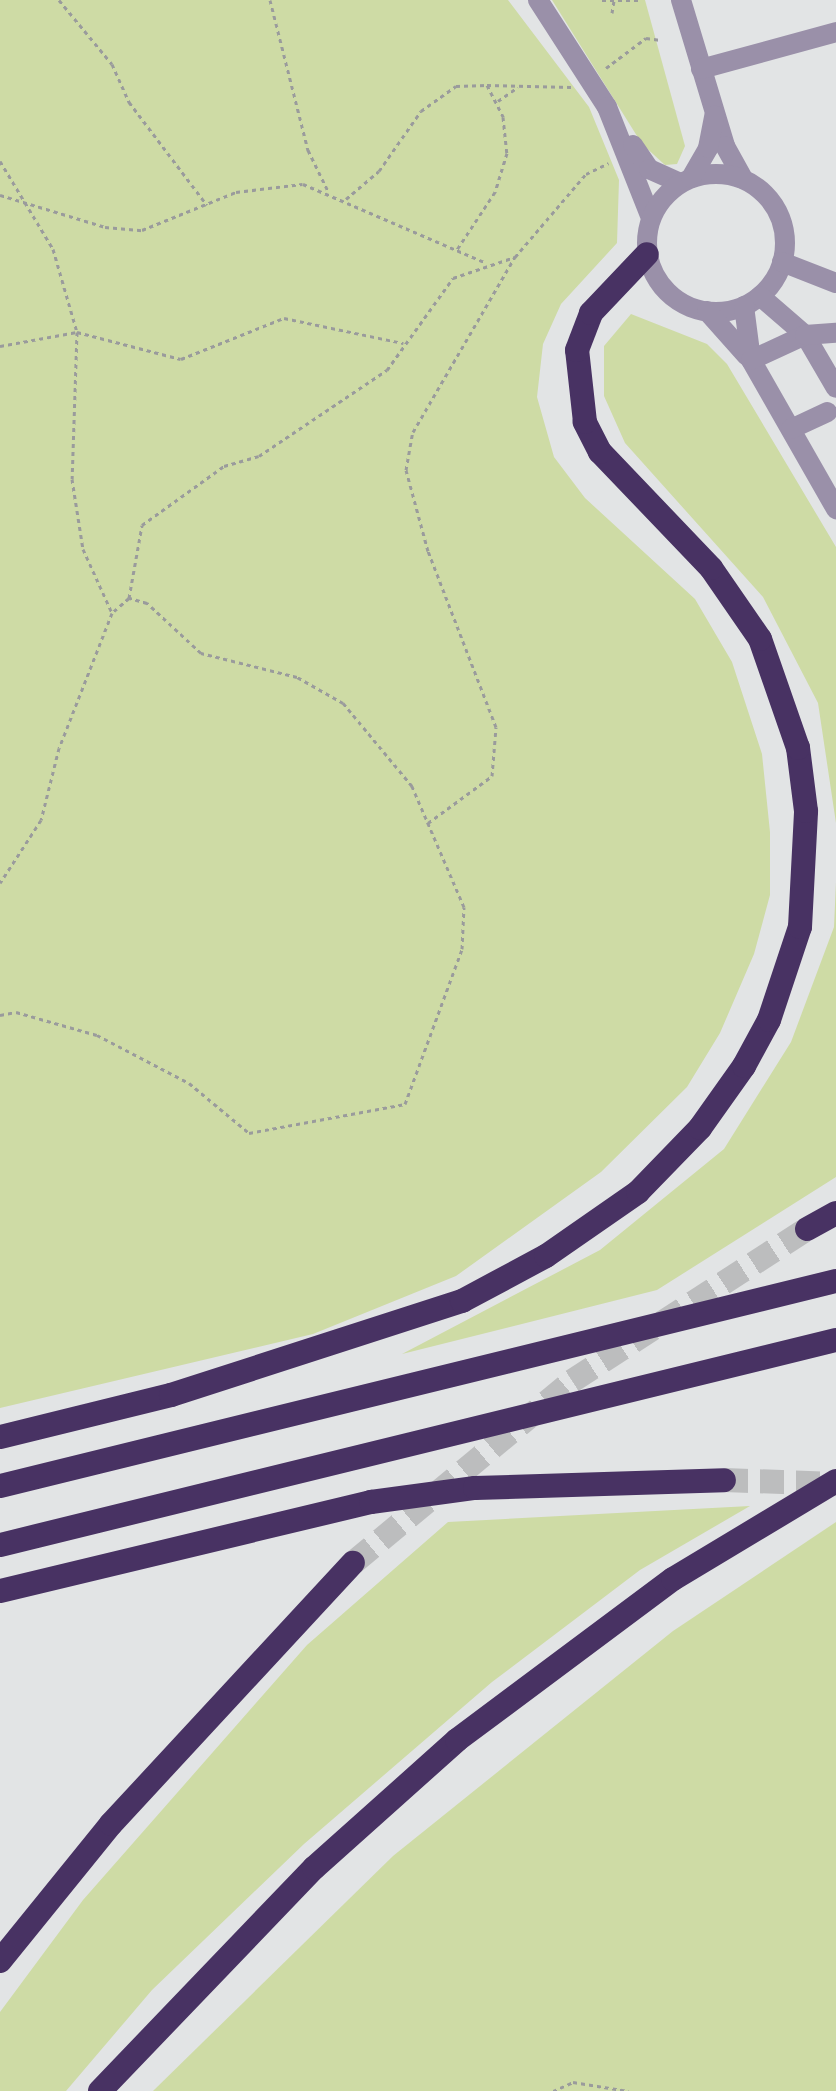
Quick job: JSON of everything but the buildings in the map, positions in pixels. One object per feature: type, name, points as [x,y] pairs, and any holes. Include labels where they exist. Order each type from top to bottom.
[{"type":"highway","points":[[0,1437],[200,1387],[462,1301],[546,1256],[638,1192],[700,1128],[744,1066],[769,1020],[800,927],[806,811],[798,748],[760,639],[711,568],[600,452],[585,422],[577,350],[591,313],[647,254]]},
{"type":"highway","points":[[807,1229],[836,1213]]},
{"type":"highway","points":[[0,1486],[836,1281]]},
{"type":"highway","points":[[0,1545],[836,1340]]},
{"type":"highway","points":[[0,1591],[371,1502],[475,1488],[724,1480]]},
{"type":"highway","points":[[100,2091],[314,1868],[457,1740],[673,1579],[836,1481]]},
{"type":"highway","points":[[0,1961],[111,1824],[353,1563]]},
{"type":"street","points":[[538,0],[649,169],[686,180],[743,179]]},
{"type":"street","points":[[681,0],[714,112],[743,179],[778,213],[782,262],[752,301],[751,360]]},
{"type":"street","points":[[701,69],[836,32]]},
{"type":"street","points":[[607,107],[632,162],[651,218],[647,254],[666,291],[707,311],[751,360],[836,509]]},
{"type":"street","points":[[651,218],[686,180],[708,148],[714,112]]},
{"type":"street","points":[[782,262],[836,283]]},
{"type":"street","points":[[707,311],[752,301],[805,335],[836,388]]},
{"type":"street","points":[[751,360],[805,335],[836,333]]},
{"type":"street","points":[[791,429],[832,403],[836,431]]},
{"type":"path","points":[[59,0],[112,64],[129,102],[207,205]]},
{"type":"path","points":[[270,0],[308,150],[329,192]]},
{"type":"path","points":[[602,0],[638,0]]},
{"type":"path","points":[[612,13],[614,2]]},
{"type":"path","points":[[600,72],[646,38],[661,40]]},
{"type":"path","points":[[346,199],[379,171],[429,105],[456,86],[519,87],[580,83]]},
{"type":"path","points":[[456,251],[495,192],[507,153],[498,101],[487,85]]},
{"type":"path","points":[[498,101],[519,87]]},
{"type":"path","points":[[0,161],[31,207],[53,249],[77,332],[72,479],[83,549],[112,613]]},
{"type":"path","points":[[428,823],[492,776],[496,727],[428,551],[406,470],[413,432],[515,257],[586,174],[602,163],[632,162]]},
{"type":"path","points":[[0,195],[31,207],[142,230],[273,184],[329,192],[484,262]]},
{"type":"path","points":[[0,883],[41,820],[59,748],[112,613],[129,598],[142,525],[224,466],[259,456],[387,370],[403,343],[453,278],[484,262],[515,257]]},
{"type":"path","points":[[0,346],[77,332],[181,359],[284,318],[403,343]]},
{"type":"path","points":[[0,1015],[16,1012],[97,1035],[189,1083],[249,1133],[405,1104],[462,949],[464,907],[412,786],[343,703],[297,677],[201,653],[147,603],[129,598]]},
{"type":"path","points":[[553,2091],[573,2082],[628,2091]]},
{"type":"green space","points":[[0,0],[508,0],[589,107],[619,180],[617,243],[561,304],[543,344],[537,397],[554,457],[585,498],[695,599],[732,662],[762,754],[770,832],[770,895],[754,954],[720,1033],[687,1087],[601,1172],[456,1276],[313,1334],[0,1408]]},
{"type":"green space","points":[[552,0],[645,0],[685,146],[677,164],[665,165],[642,144]]},
{"type":"green space","points":[[631,314],[707,344],[727,364],[836,547],[836,823],[818,703],[763,597],[625,443],[604,396],[604,346]]},
{"type":"green space","points":[[836,882],[836,1177],[657,1290],[402,1354],[600,1250],[724,1149],[791,1042],[834,927]]},
{"type":"green space","points":[[750,1506],[640,1570],[492,1682],[304,1844],[152,1990],[66,2091],[0,2091],[0,2012],[83,1900],[307,1645],[448,1522]]},
{"type":"green space","points":[[836,1522],[836,2091],[153,2091],[393,1856],[673,1631]]},
{"type":"tunnel","points":[[353,1563],[572,1381],[807,1229]]},
{"type":"tunnel","points":[[724,1480],[836,1484]]}]
